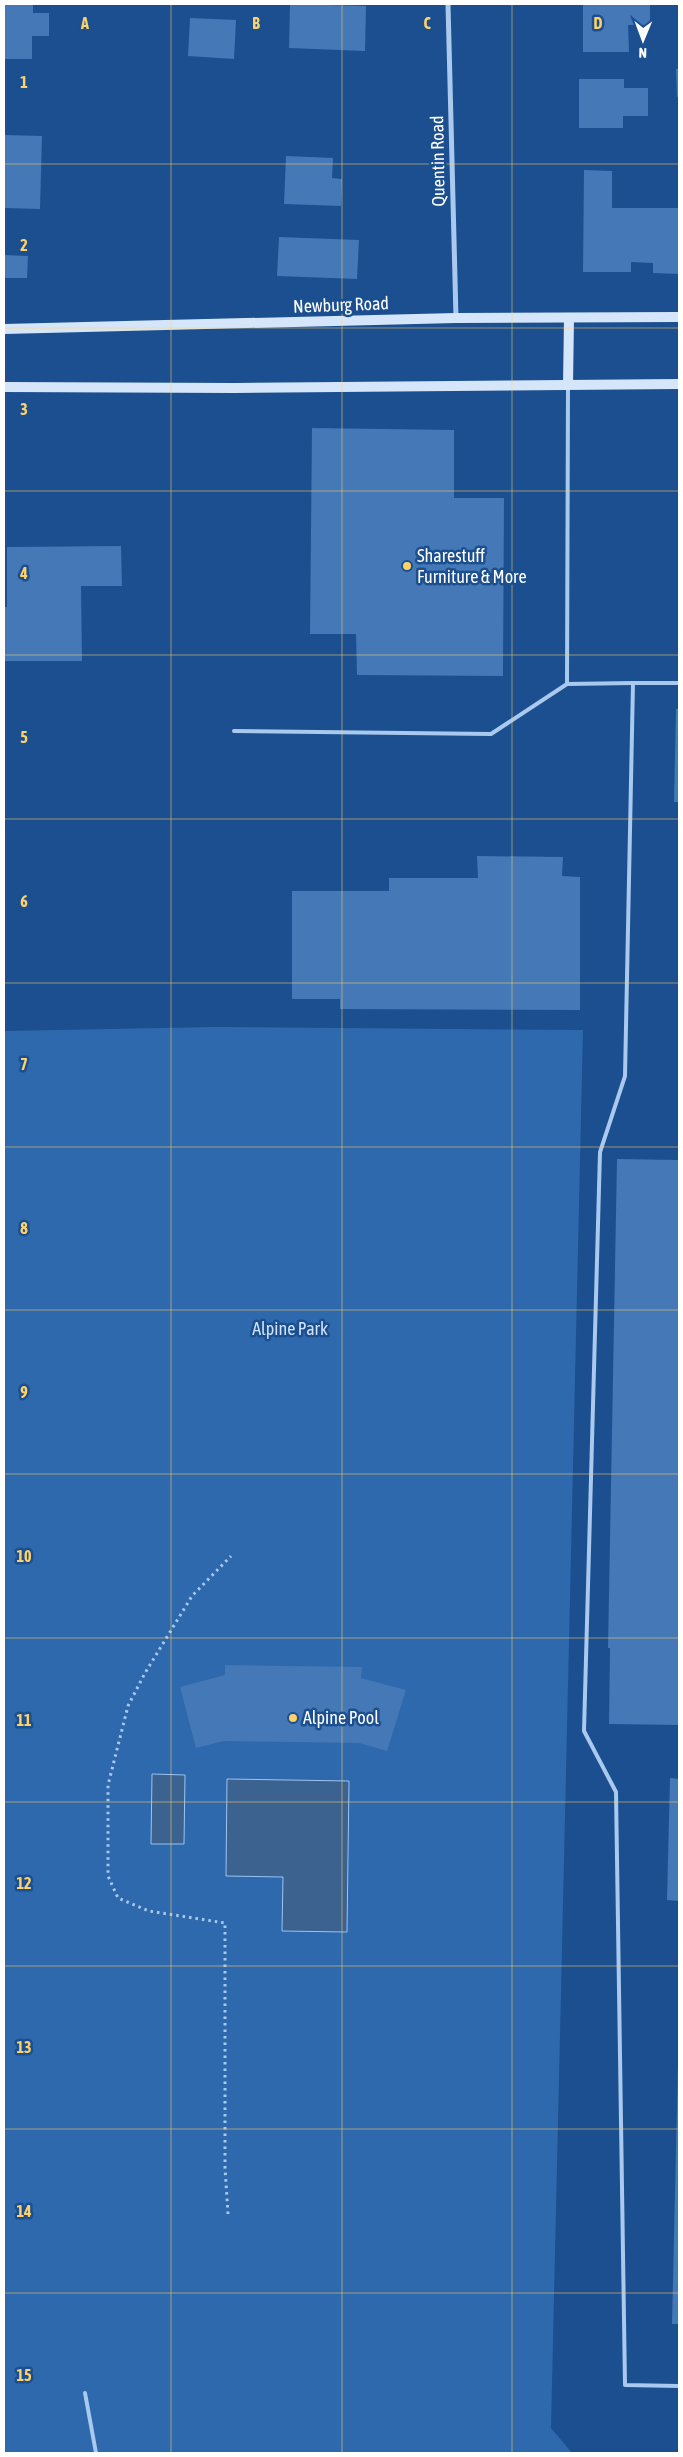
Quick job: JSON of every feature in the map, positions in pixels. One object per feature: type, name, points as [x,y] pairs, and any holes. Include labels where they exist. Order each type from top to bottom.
[{"type":"main road","name":"Newburg Road","points":[[4,329],[456,318],[679,317]]},
{"type":"main road","points":[[568,385],[569,318]]},
{"type":"main road","points":[[4,387],[235,388],[679,384]]},
{"type":"street","name":"Quentin Road","points":[[448,4],[456,318]]},
{"type":"lane","points":[[567,684],[568,385]]},
{"type":"lane","points":[[633,683],[625,1076],[600,1152],[584,1731],[616,1792],[625,2385],[679,2386]]},
{"type":"lane","points":[[234,731],[491,734],[567,684],[679,683]]},
{"type":"lane","points":[[85,2393],[96,2453]]},
{"type":"path","points":[[228,2214],[225,2168],[225,1923],[149,1911],[118,1898],[108,1876],[108,1785],[128,1706],[145,1673],[192,1596],[231,1556]]},
{"type":"green space","name":"Alpine Park","points":[[214,1027],[583,1030],[551,2428],[572,2453],[4,2453],[4,1031]]},
{"type":"shaded area","points":[[152,1774],[185,1775],[184,1844],[151,1844]]},
{"type":"shaded area","points":[[227,1779],[349,1781],[347,1932],[282,1931],[283,1877],[226,1876]]},
{"type":"building","points":[[4,4],[33,4],[33,13],[49,13],[49,36],[32,36],[32,59],[4,59]]},
{"type":"building","points":[[290,4],[366,6],[365,51],[289,48]]},
{"type":"building","points":[[583,4],[650,4],[650,25],[628,25],[629,52],[583,52]]},
{"type":"building","points":[[190,18],[236,20],[234,59],[188,56]]},
{"type":"building","points":[[676,69],[679,69],[679,97],[677,97]]},
{"type":"building","points":[[579,79],[624,79],[624,88],[648,88],[648,116],[623,116],[623,128],[579,128]]},
{"type":"building","points":[[4,135],[42,136],[40,209],[4,208]]},
{"type":"building","points":[[286,156],[333,158],[332,178],[342,179],[341,206],[284,204]]},
{"type":"building","points":[[584,170],[612,171],[612,208],[679,208],[679,274],[653,273],[653,263],[631,262],[631,272],[583,272]]},
{"type":"building","points":[[279,237],[359,240],[357,279],[277,276]]},
{"type":"building","points":[[4,255],[28,256],[27,278],[4,278]]},
{"type":"building","name":"Sharestuff Furniture & More","points":[[312,428],[454,430],[454,498],[504,498],[503,676],[357,675],[356,634],[310,634]]},
{"type":"building","points":[[121,546],[122,586],[81,586],[82,661],[4,661],[4,607],[7,607],[7,547]]},
{"type":"building","points":[[676,709],[679,709],[679,802],[674,802]]},
{"type":"building","points":[[477,856],[563,857],[562,876],[580,877],[580,1010],[340,1009],[340,999],[292,999],[292,891],[389,891],[389,878],[478,878]]},
{"type":"building","points":[[617,1159],[679,1160],[679,1725],[609,1724],[610,1648],[608,1648]]},
{"type":"building","name":"Alpine Pool","points":[[225,1665],[362,1667],[361,1678],[406,1690],[387,1751],[359,1743],[224,1741],[196,1748],[180,1687],[225,1675]]},
{"type":"building","points":[[670,1778],[679,1779],[679,1901],[667,1900]]},
{"type":"building","points":[[678,2062],[679,2324],[672,2324]]},
{"type":"place","name":"Sharestuff Furniture & More","points":[[407,566]]},
{"type":"place","name":"Alpine Pool","points":[[293,1718]]}]
